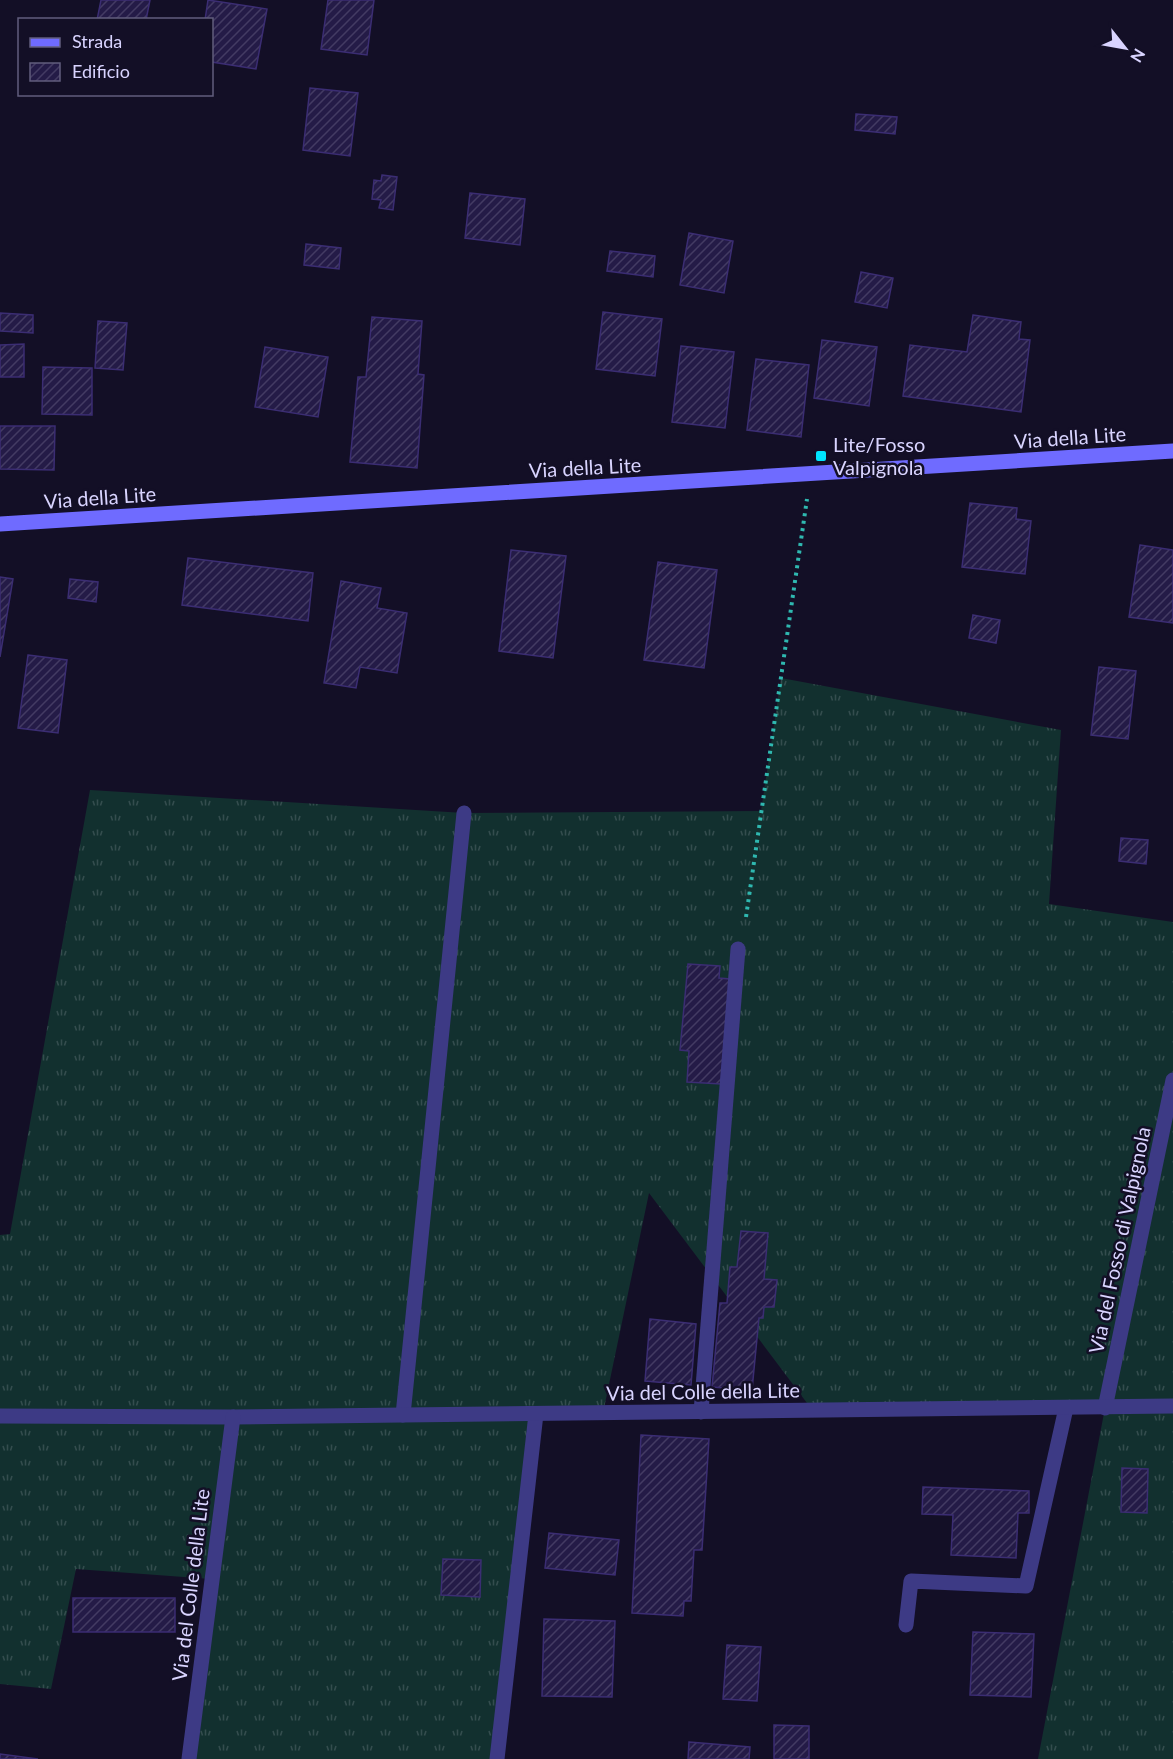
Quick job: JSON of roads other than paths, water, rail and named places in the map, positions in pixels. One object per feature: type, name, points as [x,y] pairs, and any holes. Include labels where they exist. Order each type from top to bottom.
[{"type":"street","name":"Via della Lite","points":[[0,524],[1173,451]]},
{"type":"street","points":[[403,1415],[464,813]]},
{"type":"street","points":[[701,1412],[738,950]]},
{"type":"street","name":"Via del Fosso di Valpignola","points":[[1106,1408],[1173,1080]]},
{"type":"street","name":"Via del Colle della Lite","points":[[0,1416],[233,1417],[1173,1407]]},
{"type":"street","points":[[906,1625],[911,1581],[1026,1586],[1066,1408]]},
{"type":"street","points":[[497,1759],[536,1414]]},
{"type":"street","name":"Via del Colle della Lite","points":[[189,1759],[233,1417]]},
{"type":"place","name":"Lite/Fosso Valpignola","points":[[821,456]]}]
